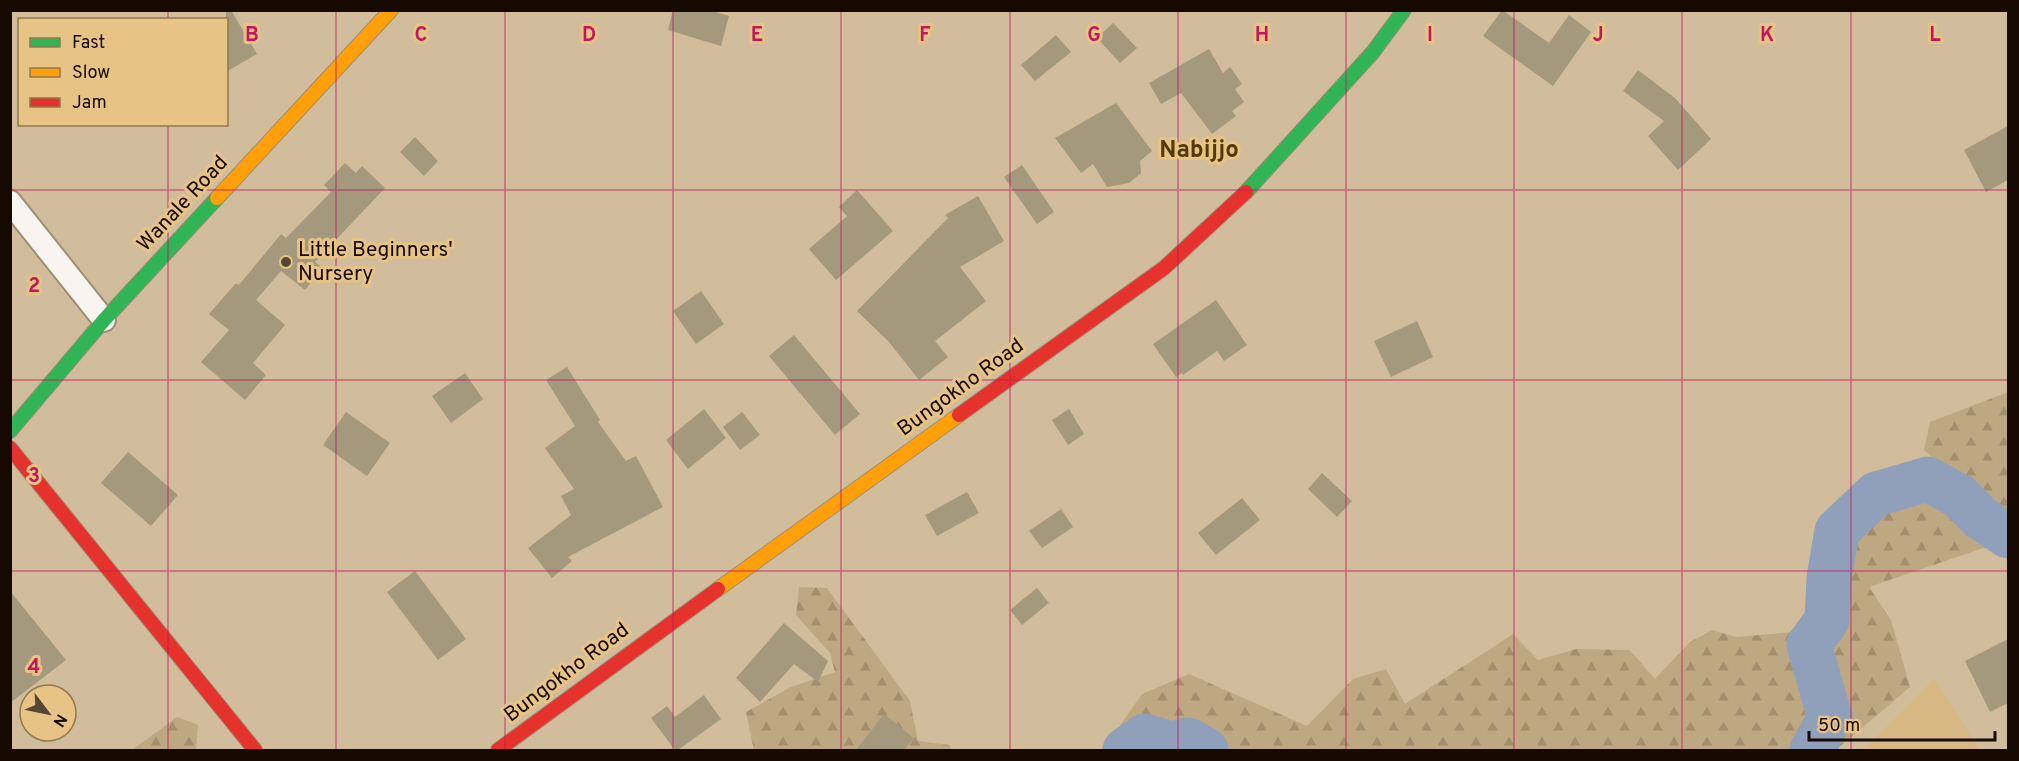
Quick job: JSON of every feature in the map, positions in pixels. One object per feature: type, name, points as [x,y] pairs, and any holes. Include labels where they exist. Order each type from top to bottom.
[{"type":"street","name":"Wanale Road","points":[[10,431],[104,321],[391,10]]},
{"type":"street","name":"Bungokho Road","points":[[498,750],[617,661],[1164,268],[1249,190],[1281,156],[1373,52],[1404,10]]},
{"type":"street","points":[[10,202],[104,321]]},
{"type":"street","points":[[10,448],[255,750]]},
{"type":"shaded area","points":[[1934,679],[1980,750],[1863,750]]},
{"type":"green space","points":[[2008,392],[2008,549],[2004,541],[1869,587],[1891,620],[1910,687],[1836,750],[1101,750],[1142,694],[1189,674],[1307,726],[1353,679],[1386,669],[1405,704],[1513,634],[1538,660],[1576,649],[1630,650],[1655,679],[1690,642],[1712,630],[1736,637],[1793,632],[1818,610],[1820,567],[1829,525],[1858,495],[1903,471],[1932,492],[1986,507],[1924,450],[1930,422]]},
{"type":"green space","points":[[799,587],[827,588],[910,701],[918,741],[949,745],[952,750],[754,750],[746,712],[791,687],[835,672],[830,653],[796,615]]},
{"type":"green space","points":[[177,717],[198,725],[196,750],[132,750]]},
{"type":"building","points":[[226,10],[231,10],[257,54],[228,71],[228,18],[226,18]]},
{"type":"building","points":[[673,10],[709,10],[729,16],[721,46],[668,30]]},
{"type":"building","points":[[1502,10],[1549,43],[1569,15],[1591,32],[1553,86],[1483,36]]},
{"type":"building","points":[[1113,23],[1137,48],[1120,63],[1097,38]]},
{"type":"building","points":[[1056,35],[1071,52],[1035,81],[1021,65]]},
{"type":"building","points":[[1209,49],[1223,73],[1230,67],[1242,84],[1235,89],[1244,102],[1232,111],[1236,116],[1212,134],[1181,93],[1161,104],[1149,83]]},
{"type":"building","points":[[1638,70],[1675,98],[1711,139],[1678,170],[1648,136],[1664,121],[1623,91]]},
{"type":"building","points":[[1116,103],[1152,151],[1140,161],[1141,173],[1129,183],[1107,187],[1093,164],[1081,173],[1055,138]]},
{"type":"building","points":[[2008,126],[2008,180],[1986,192],[1964,150]]},
{"type":"building","points":[[415,137],[438,161],[424,176],[400,152]]},
{"type":"building","points":[[345,163],[356,173],[362,166],[385,188],[315,262],[323,268],[305,290],[281,271],[256,300],[285,325],[253,363],[266,375],[245,400],[201,362],[229,330],[209,314],[236,283],[239,285],[281,234],[286,238],[331,192],[324,185]]},
{"type":"building","points":[[1022,165],[1054,212],[1037,224],[1004,177]]},
{"type":"building","points":[[857,190],[893,231],[836,280],[809,249],[847,216],[839,207]]},
{"type":"building","points":[[978,196],[1004,241],[960,267],[986,301],[935,341],[948,357],[919,380],[889,342],[857,311],[948,218],[945,215]]},
{"type":"building","points":[[701,291],[724,324],[696,344],[673,311]]},
{"type":"building","points":[[1216,300],[1247,345],[1224,361],[1217,351],[1183,375],[1182,373],[1176,377],[1153,344]]},
{"type":"building","points":[[1417,321],[1433,357],[1391,377],[1374,341]]},
{"type":"building","points":[[794,335],[860,414],[835,435],[769,356]]},
{"type":"building","points":[[567,367],[600,420],[598,422],[626,461],[636,456],[663,507],[568,557],[572,561],[552,578],[528,548],[571,515],[561,496],[574,489],[545,448],[575,426],[546,380]]},
{"type":"building","points":[[465,373],[483,399],[451,423],[432,396]]},
{"type":"building","points":[[704,409],[726,438],[688,469],[666,440]]},
{"type":"building","points":[[1069,409],[1084,434],[1068,445],[1052,420]]},
{"type":"building","points":[[346,412],[390,443],[367,476],[323,445]]},
{"type":"building","points":[[742,412],[760,435],[740,450],[723,427]]},
{"type":"building","points":[[128,452],[178,495],[151,526],[101,483]]},
{"type":"building","points":[[1322,473],[1352,501],[1337,517],[1308,489]]},
{"type":"building","points":[[967,492],[979,513],[937,536],[925,515]]},
{"type":"building","points":[[1242,498],[1260,520],[1216,555],[1198,533]]},
{"type":"building","points":[[1061,509],[1073,527],[1042,548],[1029,531]]},
{"type":"building","points":[[415,571],[466,639],[438,660],[387,592]]},
{"type":"building","points":[[1037,588],[1049,603],[1022,625],[1010,610]]},
{"type":"building","points":[[10,591],[66,660],[36,683],[18,683],[18,697],[10,703]]},
{"type":"building","points":[[784,623],[828,661],[818,682],[794,664],[760,702],[736,678]]},
{"type":"building","points":[[2008,639],[2008,703],[1990,712],[1965,661]]},
{"type":"building","points":[[704,695],[721,719],[675,750],[651,718],[667,706],[675,717]]},
{"type":"building","points":[[884,714],[914,738],[904,750],[856,750]]},
{"type":"waterway","points":[[1812,750],[1830,718],[1809,645],[1827,620],[1829,578],[1837,531],[1876,494],[1928,479],[1959,496],[1981,518],[2008,536]]},
{"type":"waterway","points":[[1125,750],[1145,736],[1171,744],[1188,740],[1206,750]]},
{"type":"traffic: fast","points":[[1246,192],[1373,52],[1404,10]]},
{"type":"traffic: fast","points":[[10,431],[104,320],[217,198]]},
{"type":"traffic: slow","points":[[217,198],[391,10]]},
{"type":"traffic: slow","points":[[718,589],[959,415]]},
{"type":"traffic: jam","points":[[959,415],[1164,268],[1246,192]]},
{"type":"traffic: jam","points":[[10,448],[255,750]]},
{"type":"traffic: jam","points":[[498,750],[718,589]]},
{"type":"place","name":"Little Beginners' Nursery","points":[[286,262]]},
{"type":"district","name":"Nabijjo","points":[[1199,151]]}]
